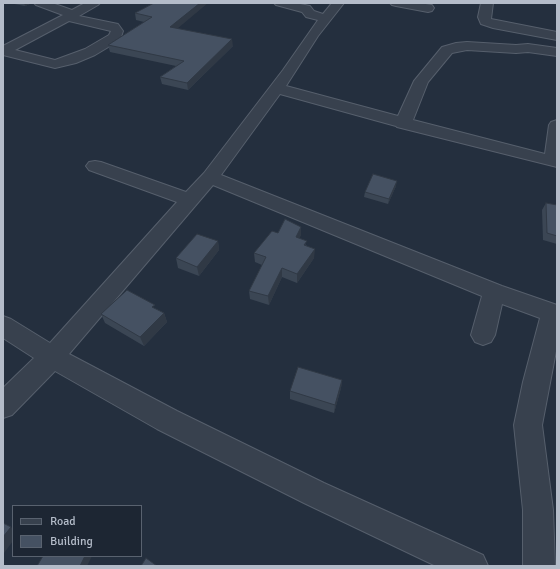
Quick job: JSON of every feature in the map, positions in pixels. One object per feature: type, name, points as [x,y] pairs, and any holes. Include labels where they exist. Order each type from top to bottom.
[{"type":"street","points":[[3,51],[55,64],[71,60],[90,52],[115,37],[117,32],[115,21],[70,15],[40,3]]},
{"type":"street","points":[[280,3],[306,9],[310,14],[326,18]]},
{"type":"street","points":[[3,406],[52,357],[210,177],[277,88],[338,3]]},
{"type":"street","points":[[396,3],[428,8]]},
{"type":"street","points":[[487,3],[484,17],[485,20],[493,24],[557,36]]},
{"type":"street","points":[[3,51],[70,15],[100,4]]},
{"type":"street","points":[[403,124],[421,80],[447,50],[456,46],[467,46],[516,49],[528,48],[557,52]]},
{"type":"street","points":[[277,88],[403,124],[555,161],[554,140],[557,125]]},
{"type":"street","points":[[95,166],[189,200]]},
{"type":"street","points":[[210,177],[494,292],[555,314],[536,382],[528,425],[538,510],[539,566]]},
{"type":"street","points":[[484,335],[494,292]]},
{"type":"street","points":[[3,326],[52,357],[188,430],[321,496],[472,566]]},
{"type":"building","points":[[154,3],[200,3],[170,27],[232,39],[187,83],[160,77],[184,61],[108,45],[152,17],[135,13]]},
{"type":"building","points":[[373,174],[397,181],[389,199],[365,192]]},
{"type":"building","points":[[546,203],[557,205],[557,236],[547,233]]},
{"type":"building","points":[[285,219],[301,227],[296,237],[307,241],[304,245],[315,249],[297,274],[282,268],[268,296],[249,291],[266,257],[254,253],[272,231],[278,233]]},
{"type":"building","points":[[197,234],[218,241],[197,267],[176,258]]},
{"type":"building","points":[[127,290],[155,305],[152,307],[164,313],[140,337],[101,314]]},
{"type":"building","points":[[298,367],[342,380],[335,405],[290,391]]},
{"type":"building","points":[[3,523],[11,527],[3,537]]},
{"type":"building","points":[[42,557],[84,557],[80,566],[37,566]]},
{"type":"building","points":[[146,558],[157,566],[141,566]]}]
